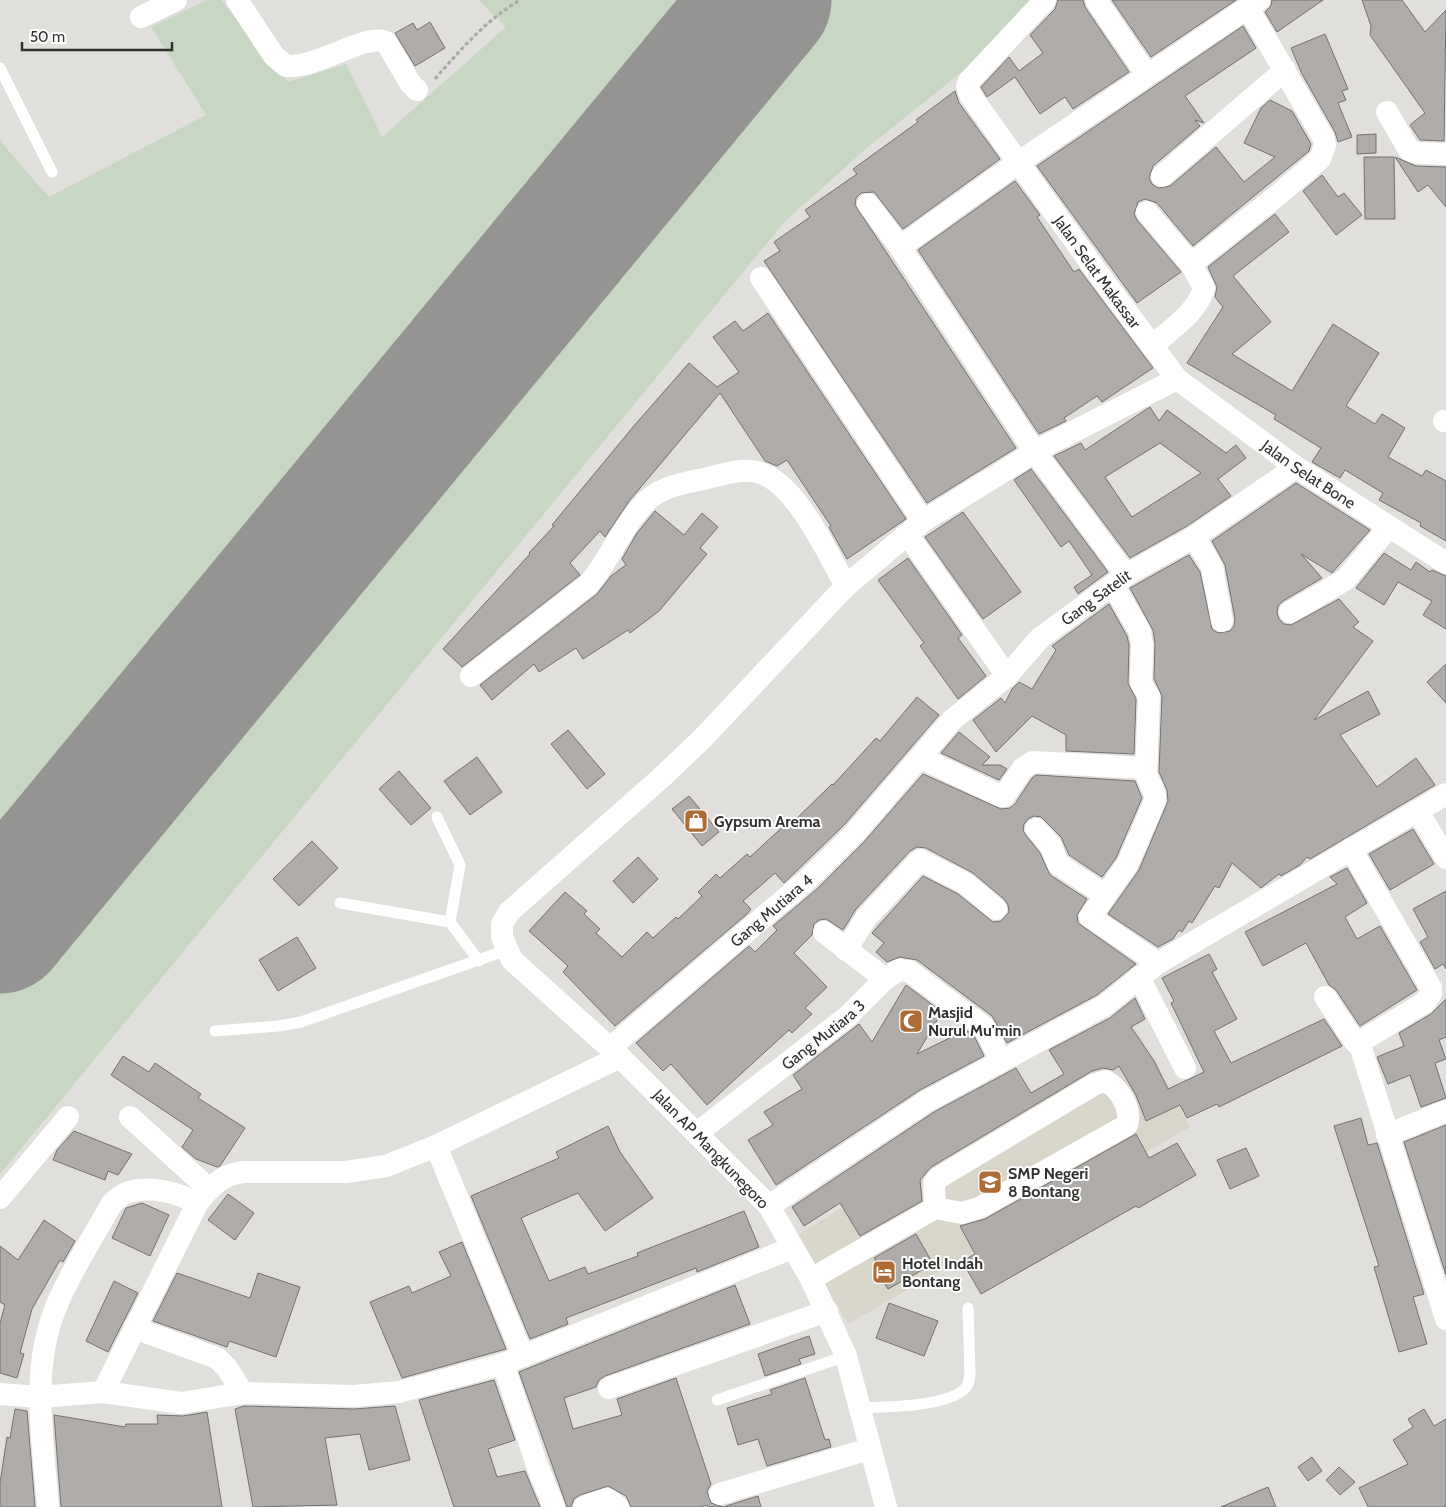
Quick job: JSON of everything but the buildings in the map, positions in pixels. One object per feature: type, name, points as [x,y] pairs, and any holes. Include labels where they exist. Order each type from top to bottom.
[{"type":"street","points":[[142,17],[176,0]]},
{"type":"street","points":[[237,0],[274,56],[286,66],[315,63],[370,40],[381,40],[386,42],[410,84],[417,90]]},
{"type":"street","name":"Jalan Selat Makassar","points":[[1046,0],[967,86],[970,95],[1177,378]]},
{"type":"street","points":[[1096,0],[1147,75]]},
{"type":"street","points":[[900,247],[1020,162],[1253,4],[1285,70],[1324,139],[1323,153],[1320,159],[1278,195],[1191,264]]},
{"type":"street","points":[[1162,176],[1285,70]]},
{"type":"street","points":[[1386,112],[1412,152],[1446,154]]},
{"type":"street","points":[[868,204],[900,247],[1119,580],[1136,622],[1142,644],[1141,683],[1149,696],[1145,768],[1155,801],[1127,865],[1090,915],[1092,920],[1158,963]]},
{"type":"street","points":[[1147,212],[1191,264],[1204,288],[1200,300],[1191,311],[1152,346]]},
{"type":"street","points":[[760,278],[1008,676]]},
{"type":"street","points":[[506,950],[502,937],[502,924],[508,912],[655,784],[702,740],[846,586],[915,528],[1035,452],[1177,378]]},
{"type":"street","name":"Jalan Selat Bone","points":[[1177,378],[1296,467],[1446,564]]},
{"type":"street","name":"Gang Satelit","points":[[921,758],[952,720],[1008,676],[1040,638],[1119,580],[1194,537],[1296,467]]},
{"type":"street","points":[[471,676],[589,584],[639,508],[665,487],[742,471],[757,472],[771,477],[794,496],[846,586]]},
{"type":"street","points":[[1290,612],[1346,580],[1388,527]]},
{"type":"street","points":[[1194,537],[1212,567],[1222,621]]},
{"type":"street","points":[[921,758],[1001,796],[1004,796],[1023,768],[1034,762],[1145,768]]},
{"type":"street","name":"Gang Mutiara 4","points":[[203,1197],[230,1173],[367,1170],[386,1166],[436,1146],[615,1053],[808,879],[854,834],[921,758]]},
{"type":"street","points":[[768,1206],[927,1101],[1104,1006],[1158,963],[1446,794]]},
{"type":"street","points":[[1418,812],[1446,858]]},
{"type":"street","points":[[1036,829],[1051,846],[1058,864],[1105,895]]},
{"type":"street","points":[[1351,849],[1431,988],[1431,994],[1424,1003],[1363,1040],[1360,1046]]},
{"type":"street","points":[[846,950],[866,918],[920,860],[965,883],[996,909]]},
{"type":"street","points":[[824,932],[885,979],[899,970],[909,971],[984,1027],[1001,1061]]},
{"type":"street","name":"Jalan AP Mangkunegoro","points":[[506,950],[512,960],[615,1053],[768,1206],[811,1279],[846,1356],[886,1507]]},
{"type":"street","points":[[1139,977],[1185,1068]]},
{"type":"street","name":"Gang Mutiara 3","points":[[697,1133],[848,1016],[885,979]]},
{"type":"street","points":[[1326,997],[1354,1042],[1360,1046],[1387,1135],[1438,1263],[1446,1319]]},
{"type":"street","points":[[811,1279],[935,1208],[962,1213],[979,1208],[1127,1125],[1129,1118],[1126,1104],[1115,1086],[1106,1081],[1095,1084],[938,1178],[934,1183],[935,1208]]},
{"type":"street","points":[[1387,1135],[1446,1111]]},
{"type":"street","points":[[0,1198],[68,1117]]},
{"type":"street","points":[[130,1117],[203,1197]]},
{"type":"street","points":[[436,1146],[513,1360],[538,1468],[554,1507]]},
{"type":"street","points":[[48,1507],[39,1397],[42,1360],[56,1306],[112,1202],[126,1192],[143,1190],[170,1193],[188,1199],[203,1197]]},
{"type":"street","points":[[103,1392],[134,1328],[203,1197]]},
{"type":"street","points":[[0,1394],[39,1397],[103,1392],[181,1403],[243,1393],[378,1394],[399,1392],[513,1360],[792,1248]]},
{"type":"street","points":[[609,1388],[827,1311]]},
{"type":"street","points":[[134,1328],[217,1358],[227,1368],[243,1393]]},
{"type":"street","points":[[720,1494],[869,1448]]},
{"type":"street","points":[[584,1507],[607,1499],[618,1507]]},
{"type":"lane","points":[[0,68],[52,172]]},
{"type":"lane","points":[[438,817],[460,865],[450,922]]},
{"type":"lane","points":[[340,903],[450,922],[479,961]]},
{"type":"lane","points":[[214,1030],[279,1026],[301,1022],[506,950]]},
{"type":"lane","points":[[860,1408],[928,1404],[963,1390],[968,1385],[970,1375],[968,1308]]},
{"type":"lane","points":[[718,1400],[846,1356]]},
{"type":"path","points":[[417,90],[425,90],[464,44],[508,7],[520,0]]},
{"type":"shaded area","points":[[584,0],[1032,0],[999,42],[869,146],[785,221],[0,1174],[0,733]]},
{"type":"shaded area","name":"SMP Negeri 8 Bontang","points":[[1135,1029],[1155,1060],[1190,1127],[848,1324],[796,1236]]},
{"type":"green space","points":[[207,0],[221,0],[288,82],[346,64],[382,137],[506,27],[479,0],[718,0],[0,870],[0,139],[49,197],[206,115],[151,27]]},
{"type":"green space","points":[[809,0],[1032,0],[999,42],[869,146],[785,221],[0,1174],[0,980]]},
{"type":"runway","points":[[0,926],[764,0]]},
{"type":"place","name":"Gypsum Arema","points":[[696,821]]},
{"type":"place","name":"Masjid Nurul Mu'min","points":[[911,1021]]},
{"type":"place","name":"SMP Negeri 8 Bontang","points":[[990,1182]]},
{"type":"place","name":"Hotel Indah Bontang","points":[[884,1272]]}]
